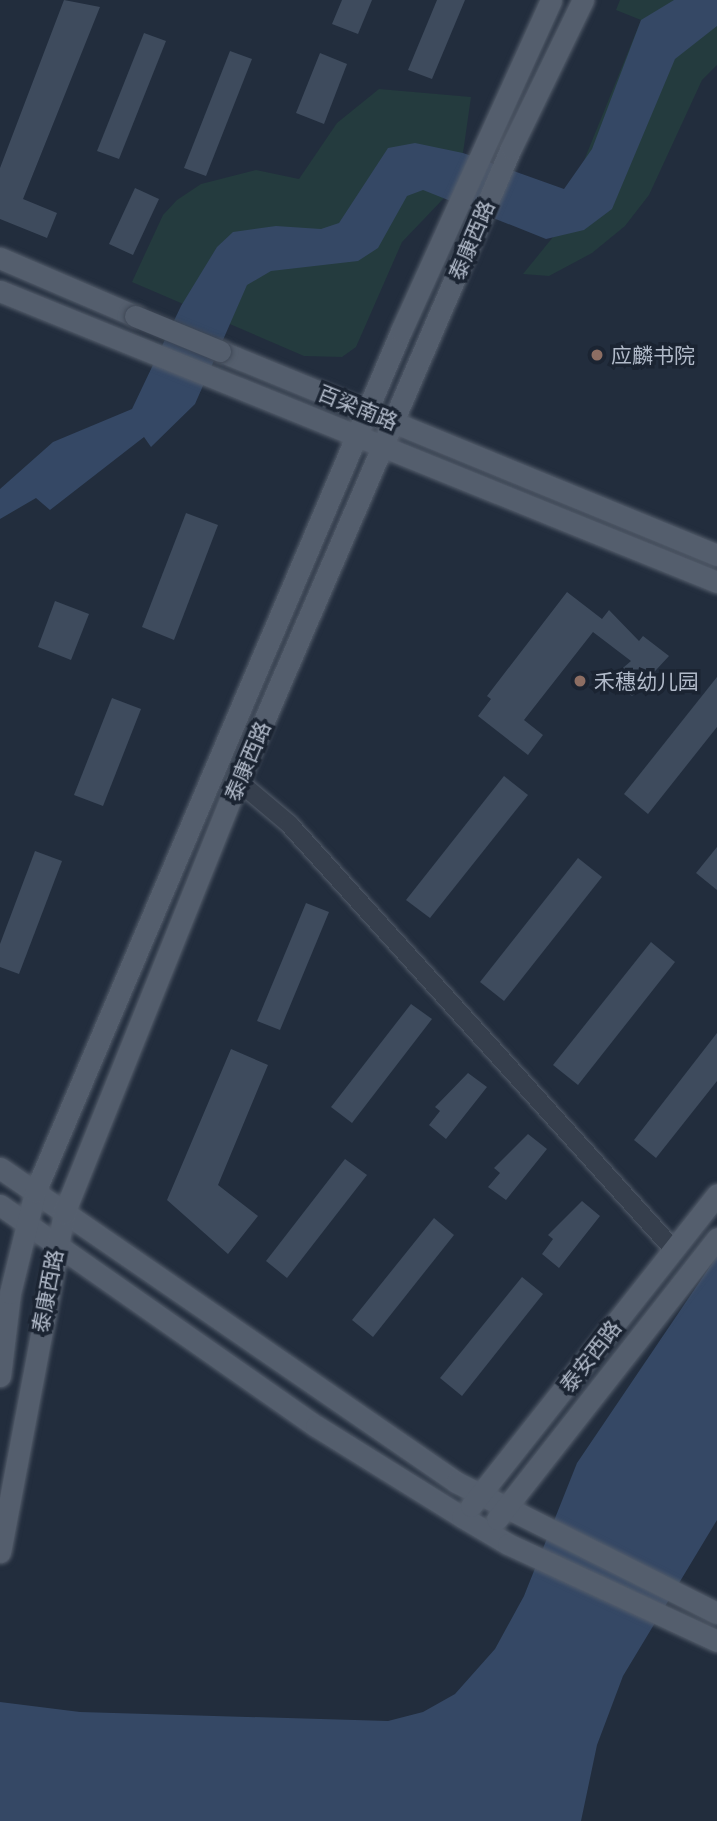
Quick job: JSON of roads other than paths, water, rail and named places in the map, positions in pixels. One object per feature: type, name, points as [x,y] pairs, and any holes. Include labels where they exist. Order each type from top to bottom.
[{"type":"main road","name":"泰康西路","points":[[0,1376],[9,1293],[35,1192],[368,411],[551,0]]},
{"type":"main road","name":"泰康西路","points":[[0,1552],[56,1242],[64,1213],[238,781],[392,421],[511,148],[583,0]]},
{"type":"main road","name":"百梁南路","points":[[0,258],[717,555]]},
{"type":"main road","name":"百梁南路","points":[[0,291],[212,374],[717,582]]},
{"type":"main road","points":[[0,1168],[480,1495],[717,1613]]},
{"type":"main road","name":"泰安西路","points":[[462,1517],[717,1195]]},
{"type":"main road","points":[[0,1205],[316,1426],[462,1517],[530,1555],[717,1641]]},
{"type":"main road","name":"泰安西路","points":[[488,1532],[717,1238]]},
{"type":"street","points":[[238,781],[289,824],[674,1250]]},
{"type":"water","points":[[674,0],[717,0],[717,26],[675,59],[612,209],[584,230],[546,239],[423,190],[407,196],[378,248],[358,261],[271,271],[247,285],[195,404],[151,447],[144,437],[50,510],[36,498],[0,519],[0,489],[53,442],[132,409],[181,306],[217,247],[233,232],[276,226],[321,229],[339,223],[388,148],[415,143],[463,153],[564,189],[592,149],[641,20]]},
{"type":"water","points":[[717,1256],[717,1520],[623,1676],[597,1745],[581,1821],[0,1821],[0,1702],[80,1712],[388,1721],[423,1712],[455,1694],[495,1649],[524,1596],[577,1463]]},
{"type":"place","name":"应麟书院","points":[[597,355]]},
{"type":"place","name":"禾穗幼儿园","points":[[580,681]]}]
